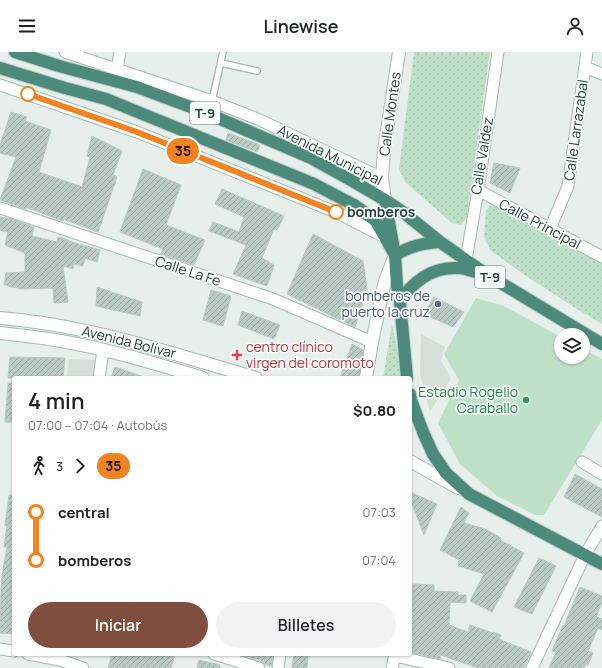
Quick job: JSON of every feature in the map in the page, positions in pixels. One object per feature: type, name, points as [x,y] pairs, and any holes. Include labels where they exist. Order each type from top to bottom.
[{"type":"highway","name":"Avenida Municipal","points":[[15,52],[59,66],[137,87],[204,112],[311,158],[385,200],[408,216],[440,242],[486,274],[602,344]]},
{"type":"highway","name":"T-9","points":[[0,68],[106,99],[314,184],[354,206],[375,220],[395,255]]},
{"type":"highway","name":"T-9","points":[[385,200],[395,255],[407,376]]},
{"type":"highway","points":[[395,255],[413,246],[440,242]]},
{"type":"highway","name":"T-9","points":[[400,302],[405,293],[417,281],[427,275],[446,269],[458,268],[486,274]]},
{"type":"highway","points":[[412,403],[433,454],[446,473],[469,494],[602,564]]},
{"type":"street","name":"Avenida Municipal","points":[[65,52],[212,101],[260,120],[382,178]]},
{"type":"street","points":[[117,69],[120,52]]},
{"type":"street","name":"Calle Montes","points":[[385,200],[382,178],[384,150],[399,52]]},
{"type":"street","name":"Calle Valdez","points":[[466,260],[478,190],[498,52]]},
{"type":"street","name":"Calle Larrazabal","points":[[550,229],[568,186],[587,52]]},
{"type":"street","points":[[585,67],[602,74]]},
{"type":"street","points":[[0,85],[137,132],[338,213],[386,237]]},
{"type":"street","name":"Calle Principal","points":[[478,190],[602,257]]},
{"type":"street","name":"Calle La Fe","points":[[0,208],[273,299],[372,342]]},
{"type":"street","points":[[366,376],[385,281],[395,255]]},
{"type":"street","name":"Avenida Bolívar","points":[[0,318],[45,323],[92,332],[170,352],[249,376]]},
{"type":"street","name":"Avenida Bolívar","points":[[0,333],[55,340],[103,350],[196,376]]},
{"type":"street","points":[[99,376],[103,350]]},
{"type":"street","points":[[412,462],[469,494]]},
{"type":"street","points":[[582,462],[602,474]]},
{"type":"street","points":[[532,668],[585,555],[602,526]]},
{"type":"street","points":[[0,649],[12,651]]},
{"type":"street","points":[[37,656],[82,668]]},
{"type":"street","points":[[220,656],[258,668]]},
{"type":"street","points":[[278,668],[280,656]]},
{"type":"street","points":[[392,668],[395,656]]},
{"type":"street","points":[[399,656],[449,668]]},
{"type":"lane","points":[[212,101],[223,52]]},
{"type":"lane","points":[[221,62],[257,71]]},
{"type":"shaded area","points":[[421,334],[445,347],[441,361],[451,378],[430,412],[420,374]]},
{"type":"shaded area","points":[[69,359],[98,360],[95,376],[67,376]]},
{"type":"green space","points":[[414,52],[490,52],[467,217],[461,225],[452,223],[405,182],[399,169]]},
{"type":"green space","points":[[495,205],[602,263],[602,324],[526,276],[490,250],[484,237],[486,211],[490,206]]},
{"type":"green space","name":"Estadio Rogelio Caraballo","points":[[476,298],[504,306],[554,333],[554,364],[590,364],[590,353],[602,359],[602,420],[544,515],[535,515],[497,496],[460,464],[438,423],[459,380],[444,354]]},
{"type":"green space","points":[[392,324],[403,376],[383,376]]},
{"type":"building","points":[[11,112],[27,117],[25,121],[51,130],[39,172],[82,187],[90,157],[87,156],[92,136],[122,151],[113,175],[117,177],[98,232],[63,219],[63,221],[26,207],[26,209],[0,200],[16,157],[0,153],[0,145]]},
{"type":"building","points":[[228,133],[260,145],[257,152],[226,140]]},
{"type":"building","points":[[494,163],[520,168],[510,193],[490,183]]},
{"type":"building","points":[[143,169],[181,185],[166,225],[205,240],[194,265],[161,254],[163,249],[120,232]]},
{"type":"building","points":[[222,189],[284,216],[277,230],[274,229],[262,258],[274,265],[267,286],[233,274],[246,245],[209,231],[213,222],[239,232],[244,217],[215,204]]},
{"type":"building","points":[[0,217],[34,227],[32,236],[57,242],[58,237],[100,250],[97,262],[85,258],[83,266],[74,264],[73,269],[63,266],[68,302],[54,303],[53,288],[21,289],[4,285],[6,273],[25,272],[25,253],[5,245],[8,232],[0,230]]},
{"type":"building","points":[[313,234],[363,261],[367,290],[355,327],[287,294]]},
{"type":"building","points":[[97,287],[142,302],[140,316],[96,306]]},
{"type":"building","points":[[211,290],[231,296],[223,326],[203,320]]},
{"type":"building","points":[[434,297],[464,312],[453,327],[424,314]]},
{"type":"building","points":[[242,311],[280,325],[274,339],[238,325]]},
{"type":"building","points":[[352,344],[363,350],[359,376],[341,376]]},
{"type":"building","points":[[10,357],[65,358],[63,376],[12,376],[12,378],[8,378]]},
{"type":"building","points":[[115,367],[141,376],[112,376]]},
{"type":"building","points":[[8,383],[12,383],[12,422],[5,422]]},
{"type":"building","points":[[575,474],[602,489],[602,517],[564,497]]},
{"type":"building","points":[[412,493],[437,504],[424,535],[412,504]]},
{"type":"building","points":[[9,495],[12,495],[12,634],[0,633],[2,576],[7,547],[4,547],[7,526],[5,526]]},
{"type":"building","points":[[461,507],[469,513],[464,523],[485,529],[501,538],[500,540],[524,553],[492,612],[470,601],[484,574],[458,566],[459,560],[440,550]]},
{"type":"building","points":[[539,558],[556,566],[532,614],[514,607]]},
{"type":"building","points":[[413,584],[434,585],[434,591],[458,592],[458,595],[466,595],[466,603],[450,602],[449,625],[468,632],[470,625],[493,632],[501,635],[499,639],[531,652],[524,668],[478,668],[441,655],[440,659],[412,652]]},
{"type":"building","points":[[580,587],[602,596],[602,602],[596,617],[602,619],[602,630],[598,628],[588,651],[593,653],[588,665],[586,664],[584,668],[549,668],[556,652],[552,651]]},
{"type":"building","points":[[111,656],[174,656],[171,668],[108,668]]},
{"type":"building","points":[[245,656],[273,656],[271,666]]},
{"type":"building","points":[[294,656],[308,656],[307,668],[292,668]]},
{"type":"building","points":[[199,660],[220,665],[220,668],[197,668]]},
{"type":"bus line","name":"35","points":[[28,94],[137,132],[336,212]]},
{"type":"place","name":"bomberos","points":[[336,212]]},
{"type":"place","name":"bomberos de puerto la cruz","points":[[438,304]]},
{"type":"place","name":"centro clínico virgen del coromoto","points":[[237,355]]},
{"type":"place","name":"Estadio Rogelio Caraballo","points":[[526,400]]}]
